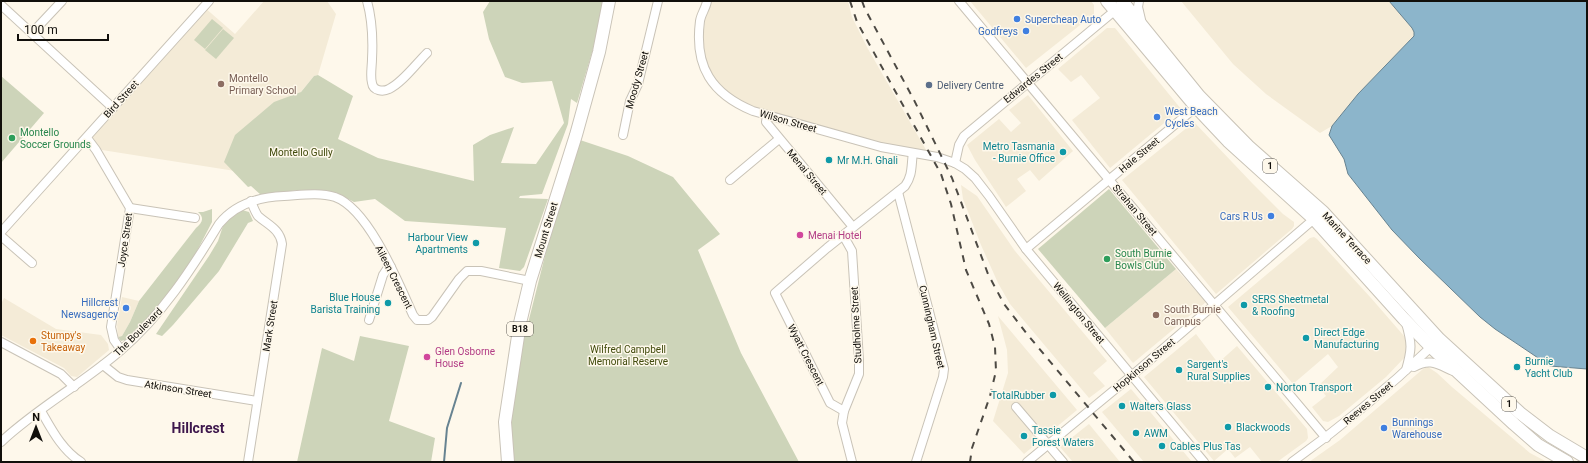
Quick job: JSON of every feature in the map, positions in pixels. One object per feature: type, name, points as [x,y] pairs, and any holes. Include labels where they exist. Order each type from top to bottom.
[{"type":"highway","name":"Mount Street","points":[[508,462],[506,422],[520,323],[530,281],[580,120],[599,52],[609,1]]},
{"type":"highway","name":"Marine Terrace","points":[[1119,3],[1143,28],[1199,96],[1248,146],[1323,212],[1435,343],[1458,373],[1533,441],[1567,462]]},
{"type":"highway","name":"Marine Terrace","points":[[1119,3],[1196,107],[1228,141],[1314,219],[1404,319],[1550,436],[1587,458]]},
{"type":"street","points":[[32,33],[62,1]]},
{"type":"street","name":"Bird Street","points":[[1,232],[209,1]]},
{"type":"street","points":[[367,1],[372,40],[372,84],[376,89],[381,91],[397,84],[427,53]]},
{"type":"street","name":"Moody Street","points":[[623,135],[630,101],[638,84],[658,1]]},
{"type":"street","name":"Wilson Street","points":[[707,1],[701,19],[699,42],[701,58],[709,77],[717,89],[732,101],[753,111],[862,143],[937,157],[955,163]]},
{"type":"street","name":"Strahan Street","points":[[959,1],[1326,438]]},
{"type":"street","points":[[1139,1],[1138,7],[1143,28]]},
{"type":"street","name":"Edwardes Street","points":[[955,163],[959,145],[964,136],[1119,3]]},
{"type":"street","points":[[1,5],[113,108]]},
{"type":"street","name":"Hale Street","points":[[1026,249],[1196,107]]},
{"type":"street","name":"Menai Street","points":[[767,115],[766,122],[779,139],[853,227]]},
{"type":"street","name":"Joyce Street","points":[[86,138],[96,150],[130,208],[111,327],[114,340],[121,350]]},
{"type":"street","points":[[730,180],[779,139]]},
{"type":"street","points":[[843,235],[898,192],[910,179],[913,153]]},
{"type":"street","name":"Wellington Street","points":[[955,163],[975,178],[1026,249],[1204,462]]},
{"type":"street","name":"Cunningham Street","points":[[898,192],[944,369],[943,377],[916,462]]},
{"type":"street","name":"Aileen Crescent","points":[[251,201],[281,196],[314,194],[337,198],[355,211],[365,224],[391,267],[413,315],[417,320],[428,320],[432,317],[459,279],[467,271],[481,271],[530,281]]},
{"type":"street","name":"The Boulevard","points":[[1,442],[121,350],[160,311],[187,275],[225,217],[238,207],[251,201]]},
{"type":"street","name":"Mark Street","points":[[248,462],[282,244],[278,232],[257,214],[251,201]]},
{"type":"street","points":[[130,208],[195,218]]},
{"type":"street","name":"Hopkinson Street","points":[[1027,462],[1215,305],[1314,219]]},
{"type":"street","name":"Wyatt Crescent","points":[[843,235],[775,293],[830,403],[844,411]]},
{"type":"street","name":"Studholme Street","points":[[843,235],[852,251],[859,360],[859,374],[844,411],[842,423],[852,462]]},
{"type":"street","points":[[1,236],[32,263]]},
{"type":"street","points":[[370,320],[383,275],[387,269],[391,267]]},
{"type":"street","points":[[1404,319],[1411,341],[1411,353],[1406,371]]},
{"type":"street","points":[[1,342],[61,374],[74,387]]},
{"type":"street","name":"Reeves Street","points":[[1292,462],[1326,438],[1406,371],[1435,343]]},
{"type":"street","points":[[1406,371],[1423,362],[1430,362],[1458,373]]},
{"type":"street","name":"Atkinson Street","points":[[103,365],[118,377],[128,380],[258,401]]},
{"type":"street","points":[[1016,407],[1063,462]]},
{"type":"street","points":[[41,411],[59,441],[72,456],[81,462]]},
{"type":"shaded area","name":"Montello Primary School","points":[[264,1],[327,1],[336,14],[318,75],[314,76],[235,171],[102,150],[87,138],[204,7],[235,34]]},
{"type":"shaded area","points":[[707,1],[848,1],[852,17],[868,49],[929,155],[753,111],[726,97],[701,58]]},
{"type":"shaded area","points":[[970,1],[1091,1],[1094,5],[1094,14],[1026,68]]},
{"type":"shaded area","points":[[1181,1],[1389,1],[1412,28],[1414,36],[1358,94],[1332,126],[1320,133],[1266,94],[1233,64]]},
{"type":"shaded area","points":[[1107,28],[1115,28],[1181,109],[1110,168],[1072,120],[1100,98],[1081,75],[1071,82],[1058,69]]},
{"type":"shaded area","points":[[1028,95],[1073,151],[1039,181],[1030,170],[1017,179],[1026,191],[1006,207],[975,160],[967,145],[999,119],[1011,132],[1021,123],[1009,110]]},
{"type":"shaded area","points":[[1194,122],[1283,214],[1294,222],[1292,229],[1216,294],[1122,180]]},
{"type":"shaded area","points":[[961,185],[977,196],[1015,251],[1107,361],[1093,373],[1105,386],[1089,398],[1010,304],[998,283],[981,245],[963,199]]},
{"type":"shaded area","points":[[1314,237],[1371,298],[1404,336],[1408,343],[1408,350],[1405,357],[1386,377],[1339,416],[1328,422],[1323,421],[1312,407],[1326,396],[1318,386],[1338,367],[1328,354],[1293,384],[1228,307],[1310,238]]},
{"type":"shaded area","name":"South Burnie Campus","points":[[1176,269],[1206,302],[1133,363],[1105,328]]},
{"type":"shaded area","points":[[122,297],[139,301],[122,336],[118,337],[117,325]]},
{"type":"shaded area","points":[[4,298],[56,329],[101,335],[108,344],[109,350],[77,377],[71,376],[64,368],[1,335],[1,304]]},
{"type":"shaded area","points":[[998,316],[1077,410],[1024,454],[993,421],[1008,373],[1007,350]]},
{"type":"shaded area","points":[[1196,334],[1218,363],[1237,346],[1307,429],[1308,438],[1306,441],[1277,462],[1262,462],[1250,447],[1235,458],[1228,449],[1214,461],[1144,377]]},
{"type":"shaded area","name":"Bunnings Warehouse","points":[[1428,367],[1437,373],[1530,453],[1547,462],[1309,462],[1340,440],[1423,369]]},
{"type":"shaded area","points":[[1131,389],[1192,462],[1144,462],[1102,412]]},
{"type":"shaded area","points":[[1089,424],[1120,462],[1073,462],[1060,447]]},
{"type":"green space","name":"Montello Gully","points":[[490,1],[604,1],[593,49],[577,103],[571,99],[568,124],[542,194],[520,196],[519,198],[548,199],[524,267],[520,271],[499,268],[506,228],[405,221],[375,199],[354,202],[337,193],[324,190],[299,190],[261,195],[251,186],[248,187],[224,162],[235,135],[274,102],[301,92],[314,76],[318,75],[353,96],[338,139],[378,158],[474,181],[473,145],[490,135],[514,127],[501,163],[536,164],[564,123],[552,81],[522,83],[505,77],[489,39],[483,12]]},
{"type":"green space","points":[[212,19],[223,28],[205,49],[194,40]]},
{"type":"green space","points":[[223,29],[234,38],[216,59],[205,50]]},
{"type":"green space","name":"Montello Soccer Grounds","points":[[1,76],[44,113],[1,163]]},
{"type":"green space","name":"Wilfred Campbell Memorial Reserve","points":[[580,140],[628,156],[673,177],[720,234],[698,250],[741,353],[799,462],[513,462],[511,421],[521,351],[547,248]]},
{"type":"green space","name":"South Burnie Bowls Club","points":[[1109,189],[1176,269],[1105,328],[1038,249]]},
{"type":"green space","points":[[212,209],[212,222],[185,274],[164,301],[125,340],[121,341],[118,337],[122,336],[139,301],[200,224],[202,218],[198,212]]},
{"type":"green space","points":[[242,210],[249,212],[253,221],[248,223],[219,271],[162,336],[156,334],[209,256],[218,241],[223,226],[229,218]]},
{"type":"green space","points":[[360,336],[409,346],[389,421],[435,438],[431,462],[297,462],[322,348],[354,361]]},
{"type":"water","points":[[1389,1],[1587,1],[1587,369],[1550,366],[1495,329],[1480,317],[1392,230],[1348,174],[1344,159],[1329,135],[1332,126],[1358,94],[1414,36],[1412,28]]},
{"type":"waterway","points":[[444,462],[447,428],[461,383]]},
{"type":"railway","points":[[850,1],[857,22],[941,174],[951,204],[966,270],[989,324],[995,347],[996,371],[990,396],[972,448],[970,462]]},
{"type":"railway","points":[[862,1],[914,100],[952,178],[988,274],[1004,304],[1027,334],[1134,462]]},
{"type":"place","name":"Supercheap Auto","points":[[1017,19]]},
{"type":"place","name":"Godfreys","points":[[1026,31]]},
{"type":"place","name":"Montello Primary School","points":[[221,84]]},
{"type":"place","name":"Delivery Centre","points":[[929,85]]},
{"type":"place","name":"West Beach Cycles","points":[[1157,117]]},
{"type":"place","name":"Montello Soccer Grounds","points":[[12,138]]},
{"type":"place","name":"Metro Tasmania - Burnie Office","points":[[1063,152]]},
{"type":"place","name":"Mr M.H. Ghali","points":[[829,160]]},
{"type":"place","name":"Cars R Us","points":[[1271,216]]},
{"type":"place","name":"Menai Hotel","points":[[800,235]]},
{"type":"place","name":"Harbour View Apartments","points":[[476,243]]},
{"type":"place","name":"South Burnie Bowls Club","points":[[1107,259]]},
{"type":"place","name":"Blue House Barista Training","points":[[388,303]]},
{"type":"place","name":"SERS Sheetmetal & Roofing","points":[[1244,305]]},
{"type":"place","name":"Hillcrest Newsagency","points":[[126,308]]},
{"type":"place","name":"South Burnie Campus","points":[[1156,315]]},
{"type":"place","name":"Direct Edge Manufacturing","points":[[1306,338]]},
{"type":"place","name":"Stumpy's Takeaway","points":[[33,341]]},
{"type":"place","name":"Glen Osborne House","points":[[427,357]]},
{"type":"place","name":"Burnie Yacht Club","points":[[1517,367]]},
{"type":"place","name":"Sargent's Rural Supplies","points":[[1179,370]]},
{"type":"place","name":"Norton Transport","points":[[1268,387]]},
{"type":"place","name":"TotalRubber","points":[[1053,395]]},
{"type":"place","name":"Walters Glass","points":[[1122,406]]},
{"type":"place","name":"Blackwoods","points":[[1228,427]]},
{"type":"place","name":"Bunnings Warehouse","points":[[1384,428]]},
{"type":"place","name":"AWM","points":[[1136,433]]},
{"type":"place","name":"Tassie Forest Waters","points":[[1024,436]]},
{"type":"place","name":"Cables Plus Tas","points":[[1162,446]]},
{"type":"district","name":"Hillcrest","points":[[198,428]]}]
